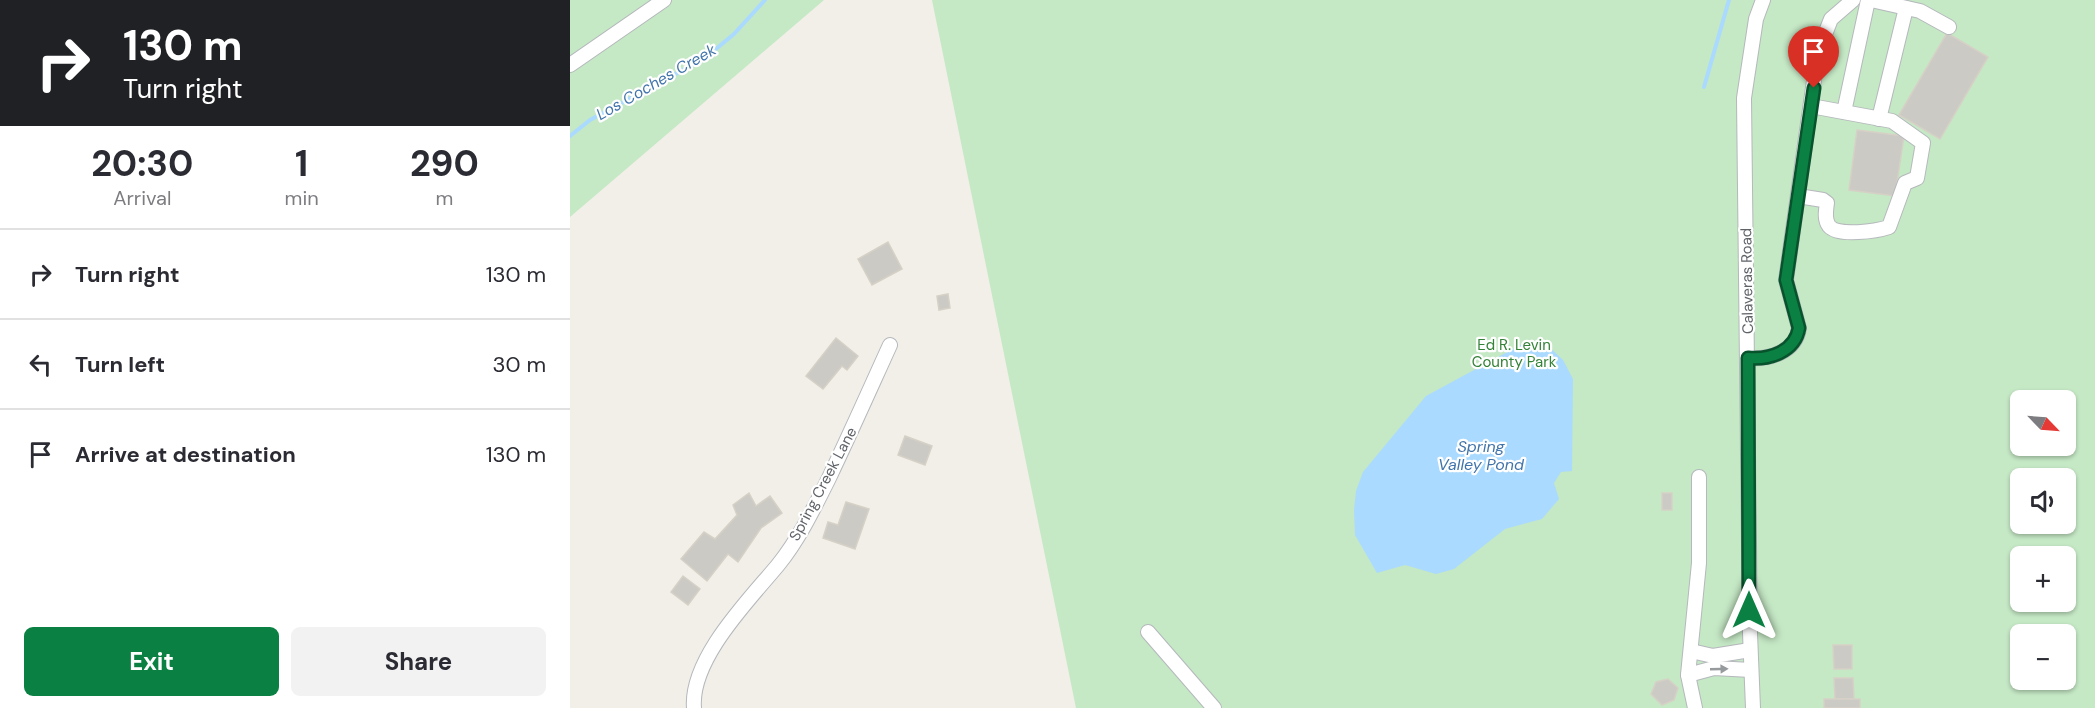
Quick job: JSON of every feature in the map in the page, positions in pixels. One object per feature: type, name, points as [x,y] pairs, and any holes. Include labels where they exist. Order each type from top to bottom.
[{"type":"street","points":[[570,65],[664,0]]},
{"type":"street","name":"Calaveras Road","points":[[1753,708],[1750,650],[1744,98],[1756,19],[1763,0]]},
{"type":"street","points":[[1748,358],[1762,359],[1778,353],[1794,343],[1798,337],[1799,328],[1786,280],[1818,52],[1831,19],[1852,0]]},
{"type":"street","points":[[1844,112],[1869,0],[1920,11],[1949,27]]},
{"type":"street","points":[[1879,119],[1906,8]]},
{"type":"street","points":[[1798,196],[1823,200],[1827,203],[1825,216],[1829,225],[1834,229],[1846,232],[1868,231],[1889,226],[1905,183],[1917,177],[1923,142],[1892,121],[1811,106]]},
{"type":"street","name":"Spring Creek Lane","points":[[694,708],[701,669],[736,612],[780,563],[809,519],[890,345]]},
{"type":"street","points":[[1695,708],[1688,675],[1699,563],[1699,477]]},
{"type":"street","points":[[1148,632],[1214,708]]},
{"type":"street","points":[[1691,651],[1713,656],[1750,650]]},
{"type":"street","points":[[1688,675],[1714,668],[1751,670]]},
{"type":"green space","points":[[570,0],[824,0],[570,217]]},
{"type":"green space","name":"Ed R. Levin County Park","points":[[932,0],[2095,0],[2095,708],[1076,708]]},
{"type":"water","name":"Spring Valley Pond","points":[[1544,342],[1563,360],[1573,379],[1572,471],[1561,472],[1554,483],[1559,499],[1542,519],[1505,529],[1454,569],[1436,574],[1405,565],[1377,573],[1355,535],[1356,491],[1363,472],[1426,396],[1524,343]]},
{"type":"building","points":[[1947,33],[1988,57],[1940,139],[1899,115]]},
{"type":"building","points":[[1857,130],[1904,136],[1895,196],[1849,190]]},
{"type":"building","points":[[888,242],[902,269],[872,285],[858,259]]},
{"type":"building","points":[[948,294],[950,308],[939,310],[937,296]]},
{"type":"building","points":[[836,338],[858,356],[847,370],[842,366],[823,389],[806,376]]},
{"type":"building","points":[[905,436],[932,446],[925,465],[898,455]]},
{"type":"building","points":[[749,493],[756,506],[770,496],[782,513],[761,528],[738,562],[728,554],[707,581],[681,559],[704,532],[715,539],[737,515],[733,505]]},
{"type":"building","points":[[1662,493],[1672,493],[1672,510],[1662,510]]},
{"type":"building","points":[[846,502],[869,509],[855,549],[823,538],[828,522],[838,525]]},
{"type":"building","points":[[683,576],[700,589],[688,605],[671,592]]},
{"type":"building","points":[[1833,645],[1852,645],[1852,669],[1834,669]]},
{"type":"building","points":[[1834,678],[1853,678],[1854,699],[1835,699]]},
{"type":"building","points":[[1668,679],[1678,688],[1674,700],[1662,705],[1651,694],[1656,682]]},
{"type":"building","points":[[1824,699],[1860,699],[1860,708],[1824,708]]},
{"type":"waterway","name":"Los Coches Creek","points":[[570,136],[590,120],[705,58],[734,34],[765,0]]},
{"type":"waterway","points":[[1704,87],[1729,0]]},
{"type":"route","points":[[1749,610],[1748,358],[1762,359],[1785,350],[1798,337],[1799,328],[1786,280],[1814,88]]}]
